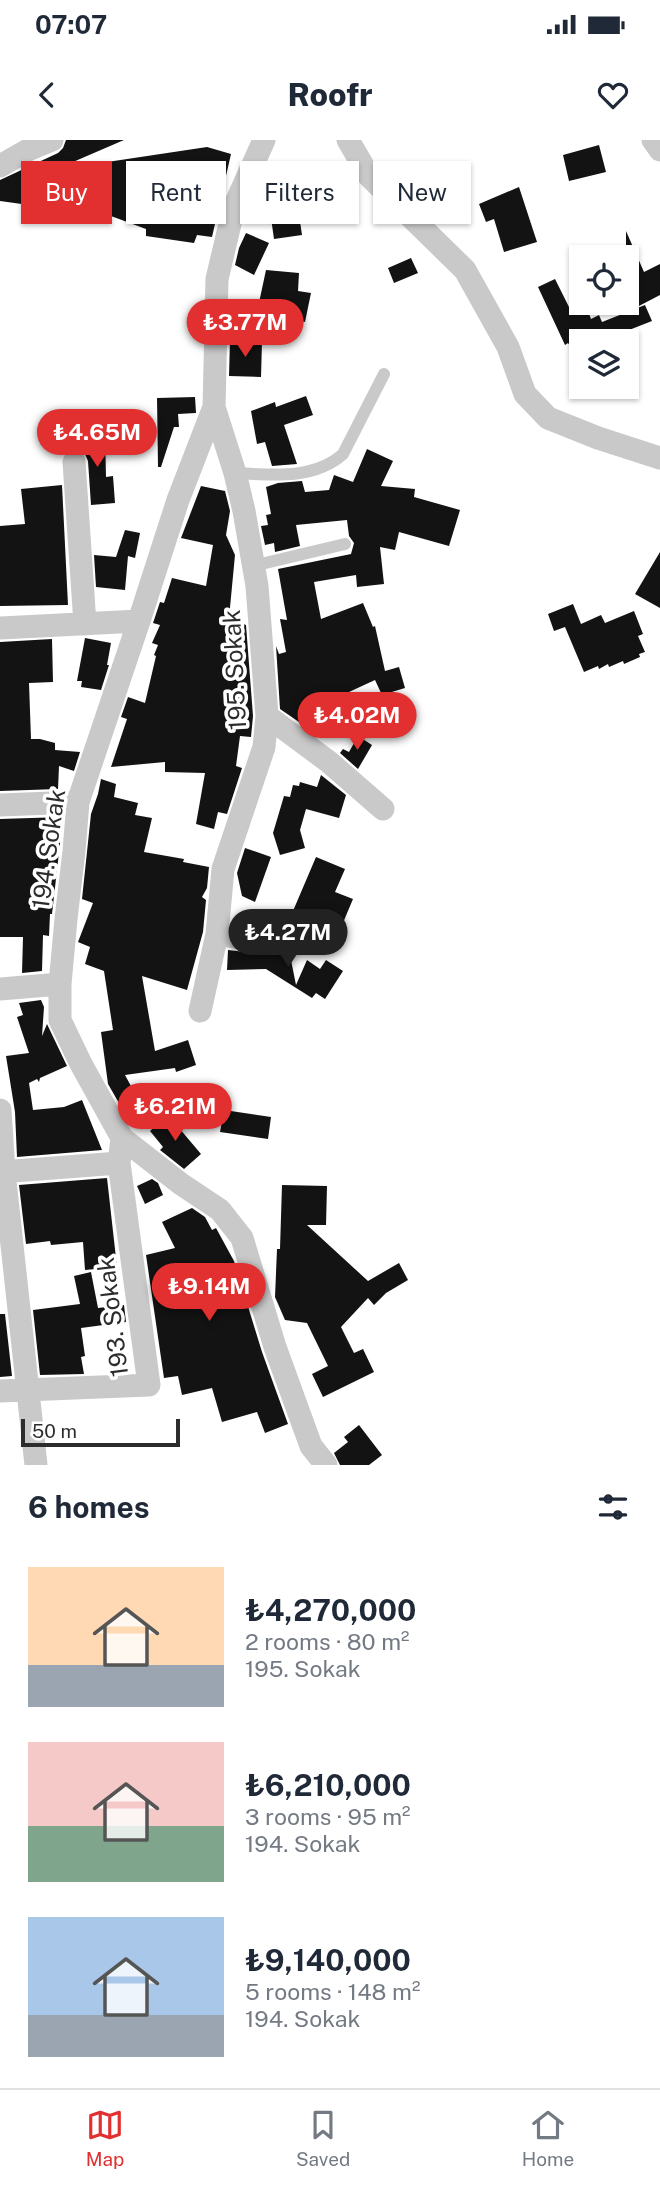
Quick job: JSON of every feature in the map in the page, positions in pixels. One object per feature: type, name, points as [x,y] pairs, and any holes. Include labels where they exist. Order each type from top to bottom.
[{"type":"street","points":[[0,166],[51,140]]},
{"type":"street","name":"194. Sokak","points":[[264,140],[234,207],[217,279],[214,407],[178,500],[78,802],[60,984],[60,1020],[122,1138],[181,1184],[220,1210],[242,1238],[275,1347],[311,1446],[326,1465]]},
{"type":"street","points":[[348,140],[369,176],[465,270],[508,347],[525,394],[548,418],[660,458]]},
{"type":"street","points":[[653,140],[660,150]]},
{"type":"street","name":"195. Sokak","points":[[201,1011],[217,934],[223,869],[264,747],[267,716],[257,586],[235,473],[214,407]]},
{"type":"street","points":[[74,462],[85,624]]},
{"type":"street","points":[[0,628],[139,621]]},
{"type":"street","points":[[267,716],[329,762],[383,809]]},
{"type":"street","points":[[0,805],[78,802]]},
{"type":"street","points":[[217,934],[258,941]]},
{"type":"street","points":[[0,989],[60,984]]},
{"type":"street","points":[[0,1110],[2,1172],[36,1465]]},
{"type":"street","name":"193. Sokak","points":[[0,1391],[149,1385],[119,1163],[122,1138]]},
{"type":"street","points":[[2,1172],[119,1163]]},
{"type":"lane","points":[[235,473],[270,475],[305,472],[326,467],[336,461],[343,454],[384,374]]},
{"type":"lane","points":[[253,566],[345,544]]},
{"type":"building","points":[[66,140],[124,140],[75,161],[41,161],[63,148]]},
{"type":"building","points":[[599,145],[606,172],[569,181],[563,155]]},
{"type":"building","points":[[207,147],[231,154],[226,176],[226,161],[126,161],[126,222],[112,216],[112,161]]},
{"type":"building","points":[[21,170],[21,204],[0,201],[0,180]]},
{"type":"building","points":[[519,187],[537,242],[504,252],[494,219],[486,222],[479,204]]},
{"type":"building","points":[[133,224],[215,224],[212,237],[197,235],[194,243],[146,236],[146,229]]},
{"type":"building","points":[[272,224],[300,224],[302,235],[274,239]]},
{"type":"building","points":[[626,231],[632,245],[626,245]]},
{"type":"building","points":[[246,233],[269,243],[254,275],[235,265]]},
{"type":"building","points":[[411,258],[418,273],[394,283],[388,268]]},
{"type":"building","points":[[639,261],[644,272],[660,264],[660,295],[639,306]]},
{"type":"building","points":[[266,270],[299,273],[298,291],[311,293],[305,322],[257,312]]},
{"type":"building","points":[[555,279],[569,307],[569,315],[590,315],[591,319],[599,315],[602,322],[620,315],[639,315],[639,307],[645,305],[652,321],[632,329],[569,329],[569,344],[565,345],[538,287]]},
{"type":"building","points":[[230,340],[262,342],[261,377],[229,376]]},
{"type":"building","points":[[306,396],[313,415],[284,425],[297,464],[272,466],[265,442],[257,444],[251,411],[275,402],[276,407]]},
{"type":"building","points":[[195,397],[196,413],[178,414],[179,427],[174,427],[161,467],[158,467],[157,398]]},
{"type":"building","points":[[105,435],[106,477],[113,476],[115,503],[91,505],[88,461],[85,454],[77,449],[77,436]]},
{"type":"building","points":[[367,449],[393,461],[381,486],[415,489],[414,497],[460,510],[449,546],[399,532],[395,550],[380,547],[384,584],[357,587],[356,575],[314,582],[321,619],[363,603],[373,627],[375,626],[385,671],[399,667],[405,688],[382,695],[375,680],[349,692],[350,710],[309,705],[305,723],[299,722],[280,709],[276,646],[279,654],[286,652],[280,619],[287,620],[278,569],[351,554],[354,543],[349,536],[347,520],[296,525],[300,546],[275,552],[274,543],[265,545],[261,526],[268,525],[266,515],[271,514],[266,487],[302,481],[305,492],[329,490],[334,475],[353,482]]},
{"type":"building","points":[[62,485],[68,605],[0,606],[0,526],[25,524],[21,489]]},
{"type":"building","points":[[201,486],[225,491],[230,511],[226,535],[235,555],[229,618],[246,625],[253,716],[251,737],[240,736],[236,766],[242,768],[227,814],[218,812],[214,829],[196,824],[205,773],[165,772],[165,762],[111,767],[127,719],[121,717],[128,697],[145,703],[158,645],[152,643],[160,625],[153,623],[160,602],[164,603],[172,578],[206,586],[213,545],[181,538]]},
{"type":"building","points":[[125,530],[140,533],[135,558],[128,556],[125,590],[96,587],[94,555],[116,557]]},
{"type":"building","points":[[660,552],[660,608],[635,594]]},
{"type":"building","points":[[573,604],[581,624],[601,615],[605,623],[634,611],[643,634],[638,636],[645,652],[624,664],[623,661],[609,667],[608,664],[599,669],[598,666],[584,672],[565,627],[554,631],[548,614]]},
{"type":"building","points":[[85,638],[111,643],[109,665],[101,690],[81,687],[82,681],[77,681]]},
{"type":"building","points":[[52,639],[53,682],[29,683],[31,739],[55,743],[55,750],[80,752],[74,771],[59,766],[58,789],[0,791],[0,642]]},
{"type":"building","points":[[358,736],[372,745],[358,769],[340,753],[343,749],[349,752]]},
{"type":"building","points":[[321,775],[346,795],[339,818],[306,809],[300,830],[305,848],[280,855],[273,833],[284,796],[290,797],[293,785],[299,786],[300,782],[317,787]]},
{"type":"building","points":[[101,779],[116,784],[114,797],[138,803],[135,815],[152,818],[144,852],[184,859],[183,862],[209,867],[207,888],[202,897],[206,900],[203,932],[187,990],[142,976],[155,1051],[188,1040],[196,1065],[176,1072],[175,1068],[125,1075],[139,1101],[123,1110],[108,1084],[101,1032],[113,1030],[104,971],[85,964],[90,947],[78,942],[93,903],[82,899],[91,814]]},
{"type":"building","points":[[63,817],[49,936],[43,935],[42,971],[22,973],[23,937],[0,937],[0,819]]},
{"type":"building","points":[[245,848],[271,857],[255,902],[242,896],[237,873]]},
{"type":"building","points":[[316,857],[345,869],[335,892],[353,899],[337,937],[320,930],[323,923],[293,911]]},
{"type":"building","points":[[272,939],[289,950],[296,985],[307,960],[320,969],[326,960],[343,971],[325,999],[316,993],[312,998],[266,969],[227,970],[228,950],[262,954],[269,949]]},
{"type":"building","points":[[41,1000],[44,1007],[42,1036],[47,1024],[67,1066],[40,1078],[39,1082],[37,1079],[29,1083],[33,1110],[64,1107],[82,1100],[102,1150],[17,1157],[15,1112],[6,1056],[29,1053],[17,1017],[23,1015],[19,1003]]},
{"type":"building","points":[[224,1110],[271,1117],[268,1139],[220,1132]]},
{"type":"building","points":[[168,1115],[201,1154],[184,1169],[160,1150],[163,1147],[150,1131]]},
{"type":"building","points":[[107,1178],[117,1267],[85,1270],[83,1242],[51,1245],[50,1241],[26,1244],[19,1185]]},
{"type":"building","points":[[152,1179],[158,1183],[163,1195],[145,1204],[137,1186]]},
{"type":"building","points":[[282,1185],[327,1186],[326,1225],[307,1225],[368,1281],[399,1263],[408,1280],[386,1293],[374,1305],[368,1298],[341,1327],[354,1353],[363,1349],[374,1372],[323,1397],[312,1374],[328,1366],[307,1323],[285,1320],[275,1297]]},
{"type":"building","points":[[192,1208],[205,1217],[212,1230],[216,1228],[234,1261],[288,1424],[265,1433],[257,1412],[222,1422],[212,1388],[182,1395],[178,1376],[164,1378],[146,1255],[175,1248],[162,1222]]},
{"type":"building","points":[[91,1272],[98,1308],[124,1305],[126,1322],[81,1328],[85,1356],[81,1357],[84,1374],[40,1375],[33,1310],[80,1304],[74,1276]]},
{"type":"building","points":[[0,1314],[5,1314],[12,1376],[0,1377]]},
{"type":"building","points":[[359,1425],[382,1455],[369,1465],[340,1465],[334,1453],[348,1442],[344,1437]]}]
